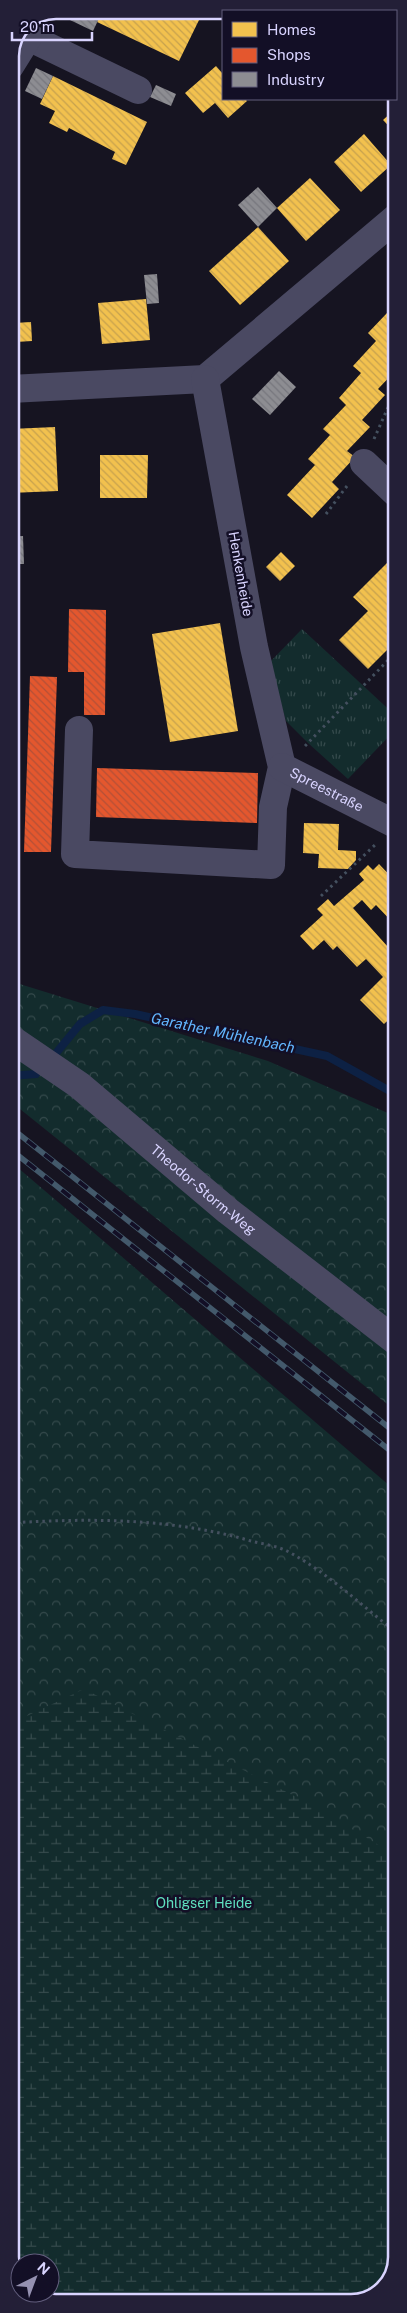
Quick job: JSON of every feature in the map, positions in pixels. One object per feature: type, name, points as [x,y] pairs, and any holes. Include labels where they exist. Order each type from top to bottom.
[{"type":"street","points":[[25,35],[138,90]]},
{"type":"street","points":[[19,389],[205,379],[388,225]]},
{"type":"street","name":"Henkenheide","points":[[205,379],[254,647],[282,768]]},
{"type":"street","points":[[364,463],[388,486]]},
{"type":"street","points":[[80,730],[76,854],[271,866],[274,807],[282,768]]},
{"type":"street","name":"Spreestraße","points":[[282,768],[388,821]]},
{"type":"street","name":"Theodor-Storm-Weg","points":[[19,1044],[79,1085],[228,1211],[388,1335]]},
{"type":"path","points":[[282,768],[388,660]]},
{"type":"path","points":[[321,896],[388,833]]},
{"type":"path","points":[[19,1522],[76,1519],[174,1525],[224,1533],[286,1551],[323,1575],[388,1626]]},
{"type":"green space","points":[[302,629],[388,709],[388,737],[348,779],[286,721],[269,663]]},
{"type":"green space","points":[[19,984],[268,1061],[388,1113],[388,1405],[19,1108]]},
{"type":"green space","name":"Ohligser Heide","points":[[19,1169],[388,1484],[388,2265],[382,2278],[374,2287],[356,2294],[60,2294],[60,2253],[19,2253]]},
{"type":"green space","points":[[84,1689],[310,1804],[388,1851],[388,2265],[382,2278],[374,2287],[356,2294],[60,2294],[60,2253],[19,2253],[19,1720]]},
{"type":"building: Homes","points":[[98,19],[200,19],[179,61],[97,22]]},
{"type":"building: Homes","points":[[216,66],[222,73],[222,100],[247,101],[228,118],[215,103],[203,113],[185,93]]},
{"type":"building: Homes","points":[[53,76],[147,122],[126,165],[112,159],[115,152],[69,128],[67,132],[49,123],[55,111],[40,104]]},
{"type":"building: Homes","points":[[388,115],[388,125],[383,120]]},
{"type":"building: Homes","points":[[364,134],[388,162],[388,168],[361,192],[334,162]]},
{"type":"building: Homes","points":[[310,178],[340,210],[306,241],[277,208]]},
{"type":"building: Homes","points":[[258,227],[289,261],[240,305],[209,271]]},
{"type":"building: Homes","points":[[146,299],[150,340],[102,344],[98,303]]},
{"type":"building: Homes","points":[[388,314],[388,378],[378,389],[385,395],[362,420],[370,427],[347,451],[355,457],[332,482],[339,489],[312,518],[287,495],[315,465],[308,459],[330,435],[323,429],[346,405],[339,398],[361,373],[353,366],[376,341],[368,333]]},
{"type":"building: Homes","points":[[31,322],[32,341],[19,342],[19,323]]},
{"type":"building: Homes","points":[[55,427],[58,491],[19,493],[19,429]]},
{"type":"building: Homes","points":[[100,455],[148,455],[147,498],[100,498]]},
{"type":"building: Homes","points":[[281,552],[295,566],[280,581],[266,567]]},
{"type":"building: Homes","points":[[388,562],[388,649],[368,669],[339,640],[368,611],[353,597]]},
{"type":"building: Homes","points":[[220,623],[238,731],[170,742],[152,634]]},
{"type":"building: Homes","points":[[304,823],[339,824],[338,850],[356,851],[356,860],[348,869],[318,868],[319,854],[303,853]]},
{"type":"building: Homes","points":[[379,864],[388,874],[388,918],[376,905],[371,910],[362,900],[353,908],[388,947],[388,1020],[384,1024],[360,1000],[383,977],[366,959],[357,967],[337,946],[333,950],[324,940],[313,950],[300,936],[323,915],[317,909],[328,899],[334,906],[364,880],[359,874],[368,865],[373,870]]},
{"type":"building: Shops","points":[[69,609],[106,610],[105,715],[84,715],[84,672],[68,672]]},
{"type":"building: Shops","points":[[30,676],[57,677],[51,852],[24,852]]},
{"type":"building: Shops","points":[[97,768],[258,773],[257,823],[96,817]]},
{"type":"building: Industry","points":[[70,19],[99,19],[93,31]]},
{"type":"building: Industry","points":[[36,68],[53,76],[42,99],[25,91]]},
{"type":"building: Industry","points":[[156,85],[176,94],[171,106],[150,97]]},
{"type":"building: Industry","points":[[258,187],[277,208],[258,227],[238,205]]},
{"type":"building: Industry","points":[[157,274],[159,303],[147,304],[144,275]]},
{"type":"building: Industry","points":[[279,371],[296,387],[270,415],[252,399]]},
{"type":"building: Industry","points":[[19,536],[23,536],[24,564],[19,564]]},
{"type":"waterway","name":"Garather Mühlenbach","points":[[57,1052],[80,1024],[103,1010],[135,1014],[327,1056],[388,1090]]},
{"type":"waterway","name":"Garather Mühlenbach","points":[[19,1075],[36,1074]]},
{"type":"railway","points":[[19,1134],[388,1427]]},
{"type":"railway","points":[[19,1156],[388,1449]]}]
